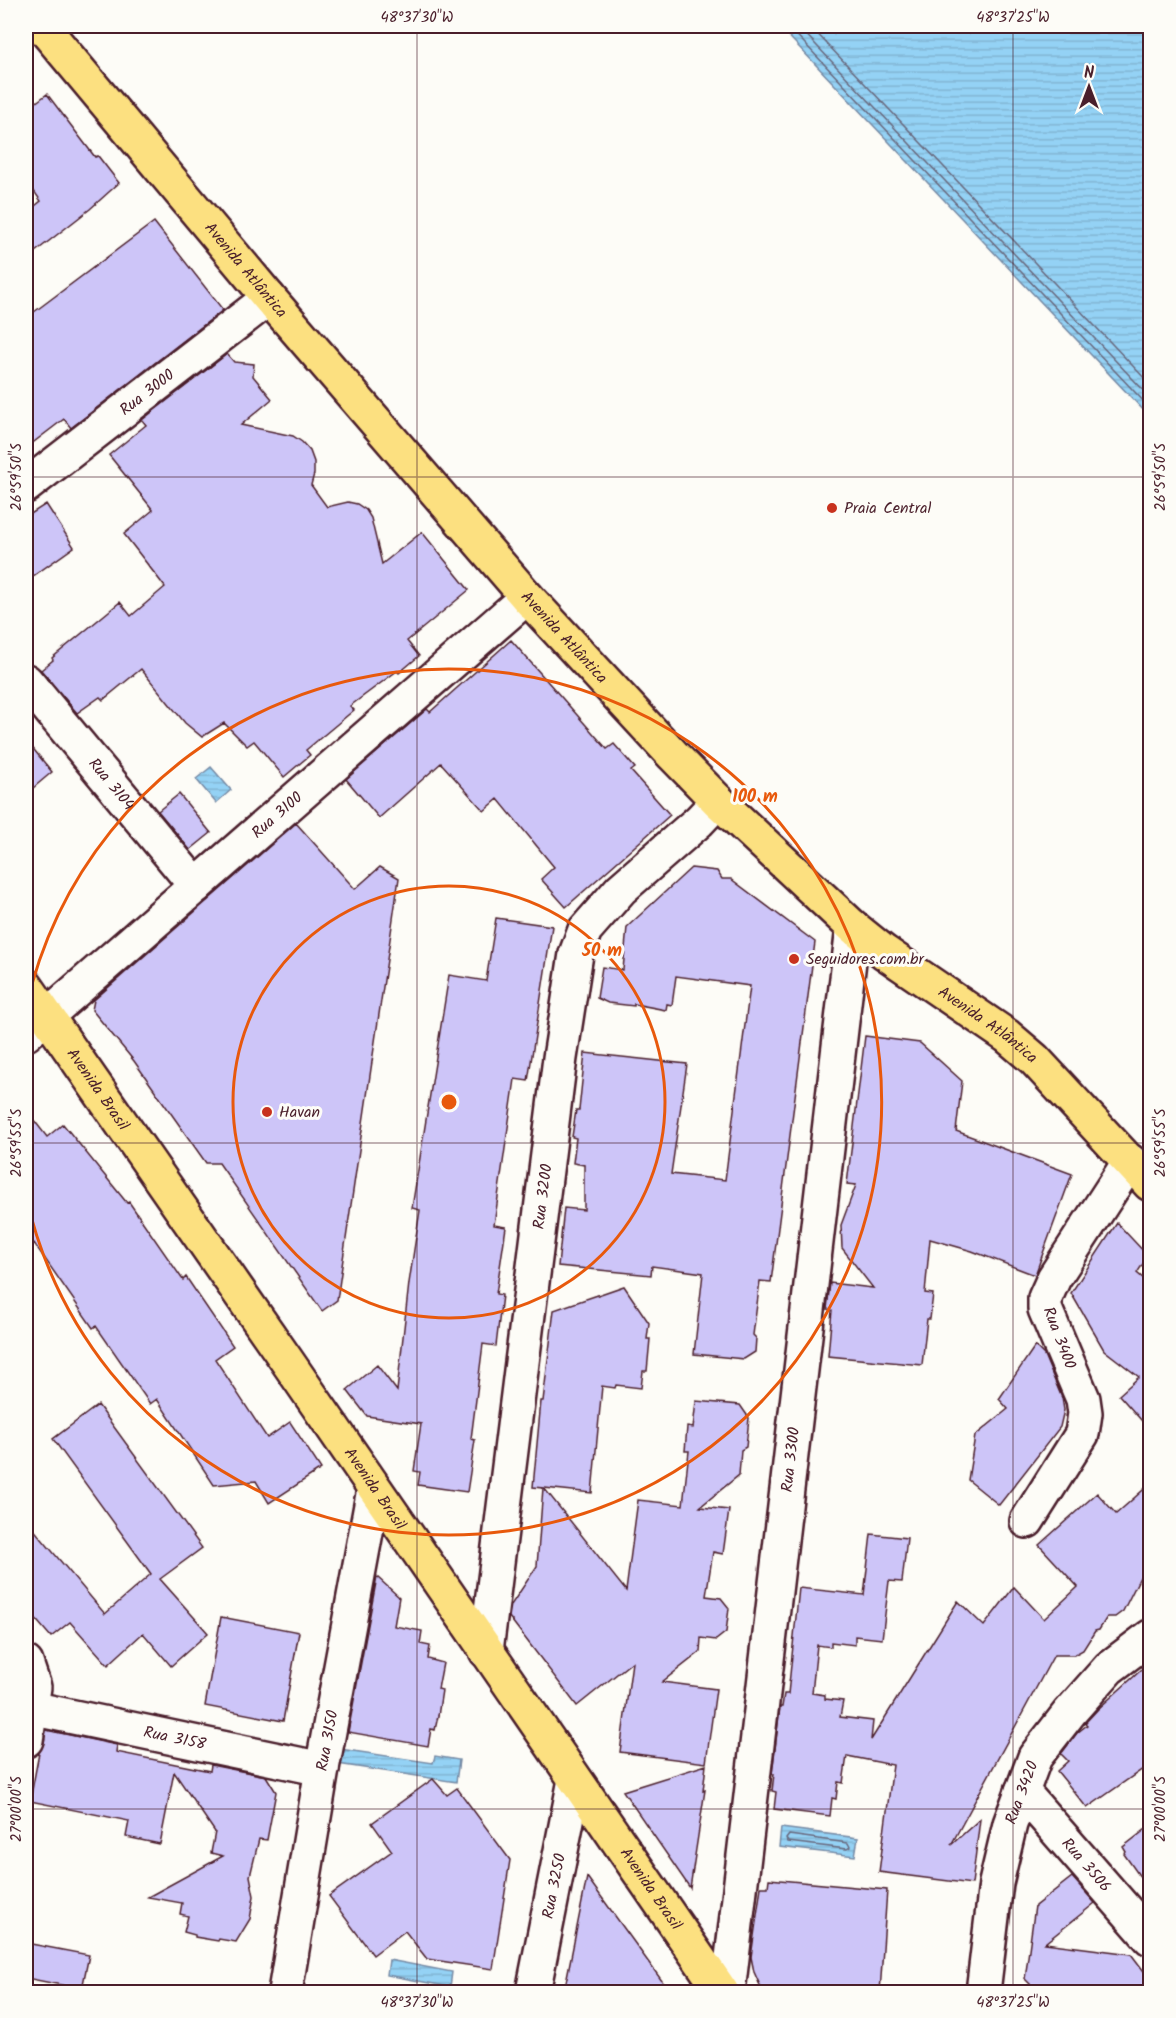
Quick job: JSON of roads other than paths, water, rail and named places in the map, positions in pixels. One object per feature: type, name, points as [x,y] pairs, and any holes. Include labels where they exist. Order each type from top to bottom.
[{"type":"main road","name":"Avenida Atlântica","points":[[42,26],[268,298],[527,597],[673,756],[853,927],[884,952],[1026,1051],[1140,1173]]},
{"type":"main road","name":"Avenida Brasil","points":[[26,986],[36,1025],[281,1352],[722,1992]]},
{"type":"street","name":"Rua 3000","points":[[26,486],[268,298]]},
{"type":"street","name":"Rua 3100","points":[[36,1025],[527,597]]},
{"type":"street","name":"Rua 3104","points":[[26,681],[195,886]]},
{"type":"street","name":"Rua 3200","points":[[486,1651],[560,1058],[576,954],[585,930],[621,889],[699,821],[718,801]]},
{"type":"street","name":"Rua 3300","points":[[728,1992],[853,927]]},
{"type":"street","name":"Rua 3400","points":[[1027,1521],[1082,1434],[1085,1413],[1083,1399],[1045,1309],[1045,1298],[1054,1278],[1140,1173]]},
{"type":"street","name":"Rua 3150","points":[[285,1992],[322,1769],[374,1489]]},
{"type":"street","name":"Rua 3420","points":[[982,1992],[996,1883],[1010,1824],[1035,1757],[1070,1712],[1109,1668],[1150,1637]]},
{"type":"street","points":[[26,1663],[34,1687],[28,1708],[26,1740]]},
{"type":"street","name":"Rua 3158","points":[[28,1708],[322,1769]]},
{"type":"street","name":"Rua 3250","points":[[533,1992],[575,1780]]},
{"type":"street","name":"Rua 3506","points":[[1022,1791],[1150,1938]]},
{"type":"water","points":[[779,26],[1150,26],[1150,417]]},
{"type":"water","points":[[211,767],[231,790],[216,803],[196,779]]},
{"type":"water","points":[[340,1749],[433,1763],[435,1756],[459,1760],[456,1782],[338,1764]]},
{"type":"water","points":[[781,1828],[858,1838],[855,1856],[779,1847]]},
{"type":"water","points":[[389,1960],[452,1972],[450,1987],[387,1975]]},
{"type":"place","name":"Praia Central","points":[[832,508]]},
{"type":"place","name":"Seguidores.com.br","points":[[794,959]]},
{"type":"place","name":"Havan","points":[[267,1112]]}]
